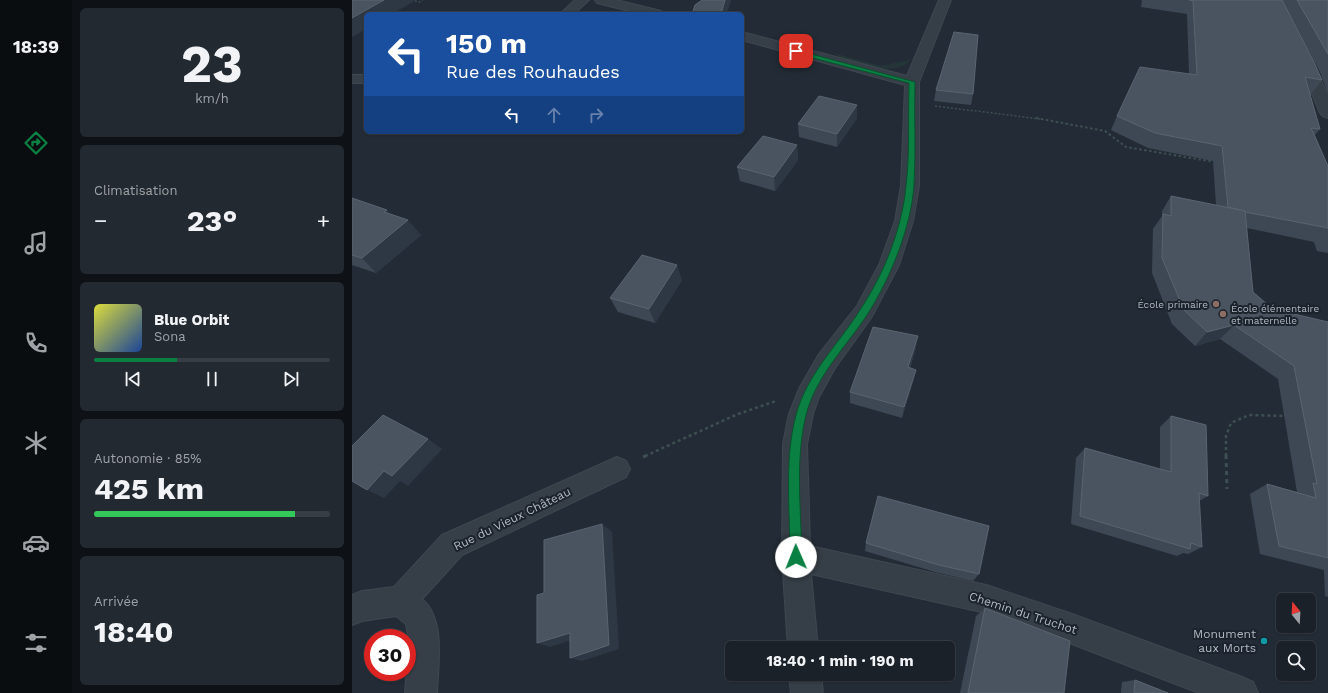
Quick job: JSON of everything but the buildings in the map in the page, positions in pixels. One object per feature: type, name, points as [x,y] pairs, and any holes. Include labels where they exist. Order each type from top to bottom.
[{"type":"street","points":[[568,12],[583,0]]},
{"type":"street","points":[[602,0],[648,12]]},
{"type":"street","points":[[802,641],[796,557],[794,451],[801,414],[808,394],[827,362],[864,312],[888,265],[904,221],[910,186],[912,82],[945,0]]},
{"type":"street","points":[[744,37],[912,82]]},
{"type":"street","points":[[1299,46],[1328,113]]},
{"type":"street","points":[[352,79],[364,79]]},
{"type":"street","name":"Rue du Vieux Château","points":[[401,601],[452,545],[617,469]]},
{"type":"street","name":"Chemin du Truchot","points":[[796,557],[986,599],[1072,629],[1242,693]]},
{"type":"street","points":[[352,610],[362,606],[401,601],[419,616],[424,641],[421,693]]},
{"type":"street","points":[[806,681],[807,693]]},
{"type":"path","points":[[410,0],[420,2],[424,0]]},
{"type":"path","points":[[933,105],[1022,115],[1105,131],[1126,147],[1216,162]]},
{"type":"path","points":[[617,469],[738,414],[778,400]]},
{"type":"path","points":[[1227,489],[1226,436],[1231,423],[1249,415],[1281,415],[1295,418]]},
{"type":"shaded area","points":[[833,53],[881,66],[910,60],[904,65],[884,69],[860,65]]},
{"type":"place","name":"École primaire","points":[[1216,304]]},
{"type":"place","name":"École élémentaire et maternelle","points":[[1223,314]]},
{"type":"place","name":"Monument aux Morts","points":[[1264,641]]},
{"type":"route","points":[[796,51],[903,81],[912,82],[910,103],[910,186],[904,221],[888,265],[864,312],[827,362],[808,394],[801,414],[795,444],[794,474],[796,557]]}]
